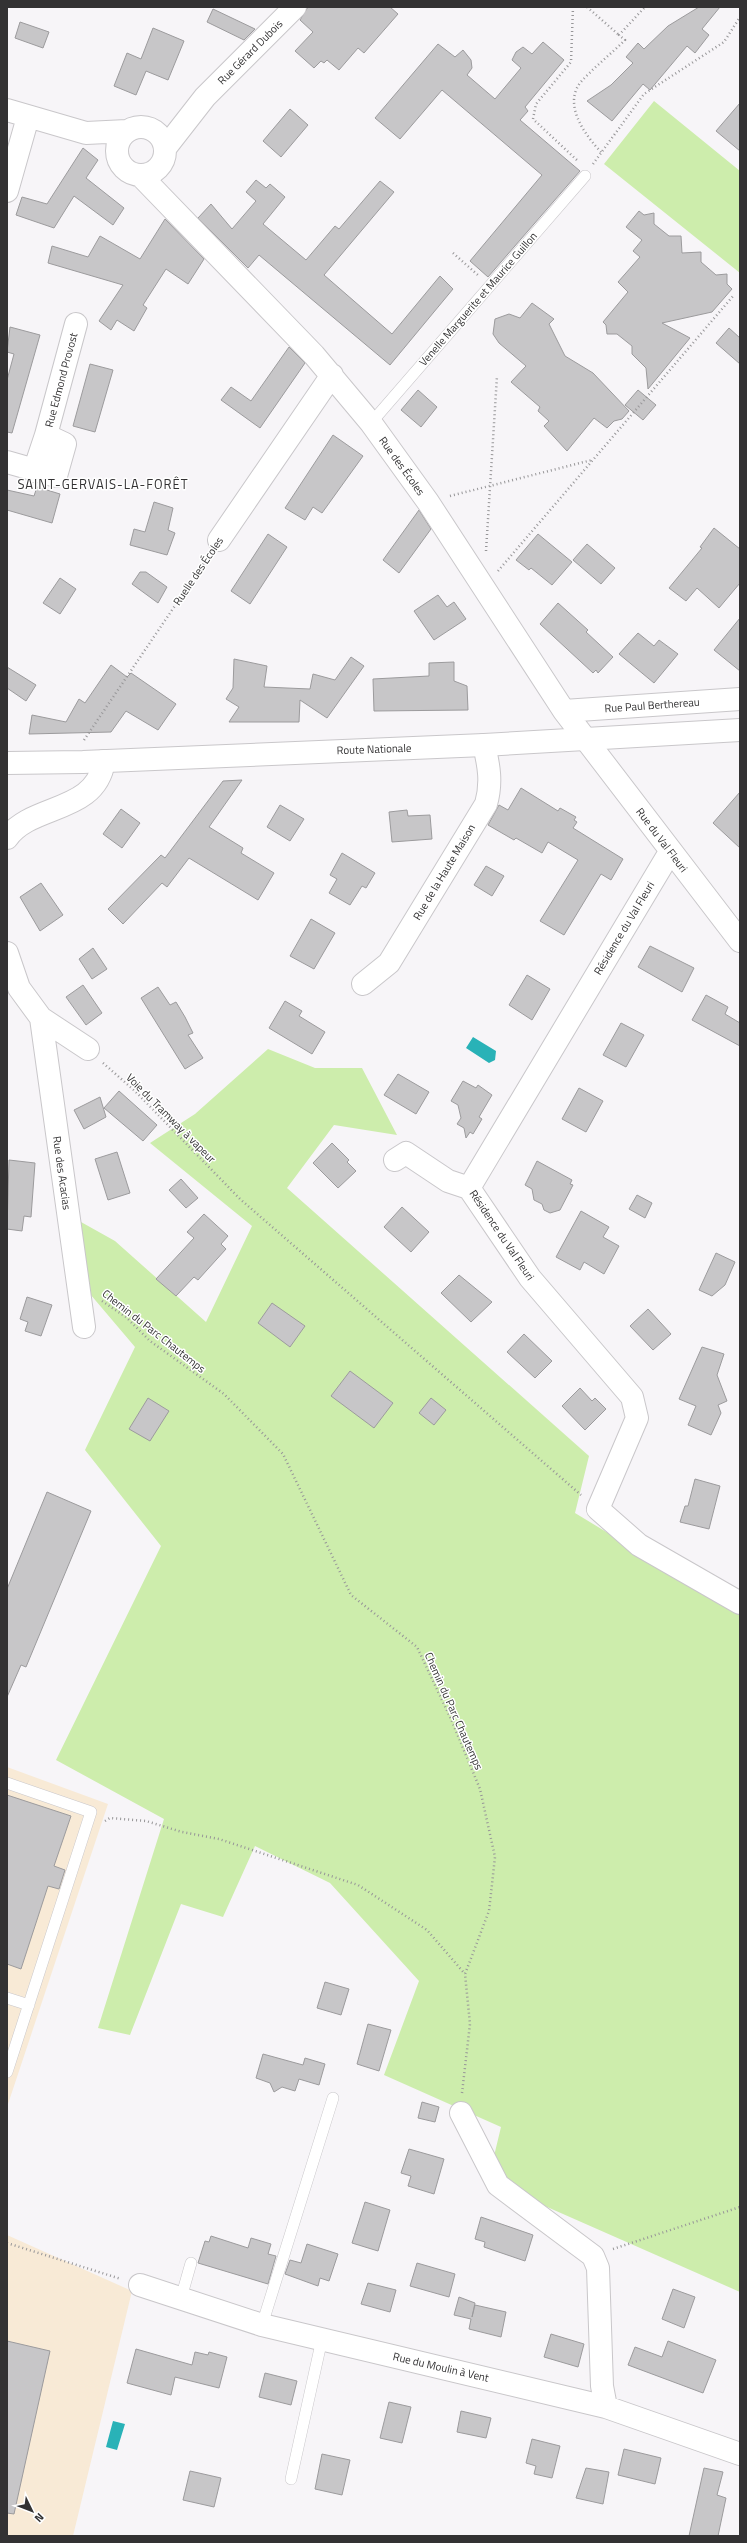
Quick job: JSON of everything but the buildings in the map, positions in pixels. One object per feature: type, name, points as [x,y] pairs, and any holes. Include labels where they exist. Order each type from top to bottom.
[{"type":"street","name":"Rue Gérard Dubois","points":[[163,156],[206,97],[295,7]]},
{"type":"street","name":"Rue Gérard Dubois","points":[[149,127],[175,116],[206,97]]},
{"type":"street","points":[[7,110],[86,133],[126,131],[136,126],[149,127],[162,137],[163,156],[151,173],[140,175],[127,170],[119,160],[86,133]]},
{"type":"street","points":[[7,191],[28,117]]},
{"type":"street","points":[[119,160],[118,144],[126,131]]},
{"type":"street","name":"Rue des Écoles","points":[[163,156],[183,222]]},
{"type":"street","name":"Rue des Écoles","points":[[140,175],[183,222],[332,375],[371,423],[428,502],[564,711],[586,738]]},
{"type":"street","name":"Rue Edmond Provost","points":[[7,462],[34,471],[56,476],[65,444],[46,436],[76,324]]},
{"type":"street","name":"Ruelle des Écoles","points":[[219,540],[332,375]]},
{"type":"street","name":"Rue Paul Berthereau","points":[[564,711],[740,699]]},
{"type":"street","name":"Route Nationale","points":[[7,763],[60,763],[484,745],[740,730]]},
{"type":"street","name":"Rue du Val Fleuri","points":[[586,738],[670,852],[740,942]]},
{"type":"street","name":"Rue de la Haute Maison","points":[[363,984],[390,963],[486,804],[490,788],[490,774],[484,745]]},
{"type":"street","points":[[7,838],[14,828],[83,796],[102,775],[104,761]]},
{"type":"street","name":"Résidence du Val Fleuri","points":[[598,1509],[637,1418],[632,1397],[530,1278],[469,1188],[670,852]]},
{"type":"street","name":"Rue des Acacias","points":[[7,953],[13,992],[41,1018],[88,1049]]},
{"type":"street","name":"Rue des Acacias","points":[[41,1018],[84,1327]]},
{"type":"street","points":[[395,1160],[406,1153],[448,1181],[469,1188]]},
{"type":"street","points":[[598,1509],[639,1545],[740,1603]]},
{"type":"street","points":[[461,2113],[498,2185],[593,2256],[598,2268],[602,2386],[606,2407]]},
{"type":"street","name":"Rue du Moulin à Vent","points":[[140,2285],[262,2325],[606,2407],[740,2454]]},
{"type":"lane","name":"Venelle Marguerite et Maurice Guillon","points":[[371,423],[490,285],[584,170]]},
{"type":"lane","points":[[7,1783],[91,1812],[7,2072]]},
{"type":"lane","points":[[7,1998],[29,2005]]},
{"type":"lane","points":[[262,2325],[333,2098]]},
{"type":"lane","points":[[181,2298],[191,2263]]},
{"type":"lane","points":[[291,2479],[322,2339]]},
{"type":"path","points":[[573,7],[571,62],[536,104],[533,119],[584,170]]},
{"type":"path","points":[[587,7],[625,40],[580,84],[576,95],[575,106],[579,121],[589,139],[601,152],[644,94],[724,42],[740,17]]},
{"type":"path","points":[[619,35],[645,7]]},
{"type":"path","points":[[453,254],[490,285]]},
{"type":"path","points":[[484,588],[734,295]]},
{"type":"path","points":[[486,557],[497,376]]},
{"type":"path","points":[[428,502],[593,460]]},
{"type":"path","name":"Ruelle des Écoles","points":[[60,763],[77,751],[219,540]]},
{"type":"path","name":"Voie du Tramway à vapeur","points":[[88,1049],[135,1091],[240,1199],[598,1509]]},
{"type":"path","name":"Chemin du Parc Chautemps","points":[[78,1284],[126,1317],[150,1341],[224,1394],[283,1454],[351,1595],[417,1647],[480,1789],[495,1857],[489,1911],[465,1974],[470,2024],[461,2113]]},
{"type":"path","points":[[102,1822],[110,1818],[146,1821],[182,1832],[219,1839],[358,1885],[427,1930],[465,1974]]},
{"type":"path","points":[[593,2256],[668,2229],[740,2207]]},
{"type":"path","points":[[7,2243],[140,2285]]},
{"type":"shaded area","points":[[7,1767],[108,1804],[7,2107]]},
{"type":"shaded area","points":[[7,2235],[132,2291],[73,2536],[7,2536]]},
{"type":"green space","points":[[654,101],[740,171],[740,273],[604,164]]},
{"type":"green space","points":[[268,1049],[315,1068],[362,1068],[397,1135],[334,1125],[287,1188],[589,1456],[575,1513],[740,1613],[740,2292],[488,2181],[501,2127],[384,2075],[419,1981],[330,1883],[255,1846],[223,1917],[181,1904],[130,2035],[98,2028],[164,1819],[56,1760],[161,1546],[85,1450],[135,1347],[68,1268],[81,1222],[115,1241],[206,1322],[252,1226],[150,1143],[195,1114]]},
{"type":"water","points":[[473,1037],[496,1051],[495,1060],[489,1063],[466,1048]]},
{"type":"water","points":[[113,2421],[125,2424],[117,2450],[106,2447]]},
{"type":"district","name":"SAINT-GERVAIS-LA-FORÊT","points":[[103,484]]}]
